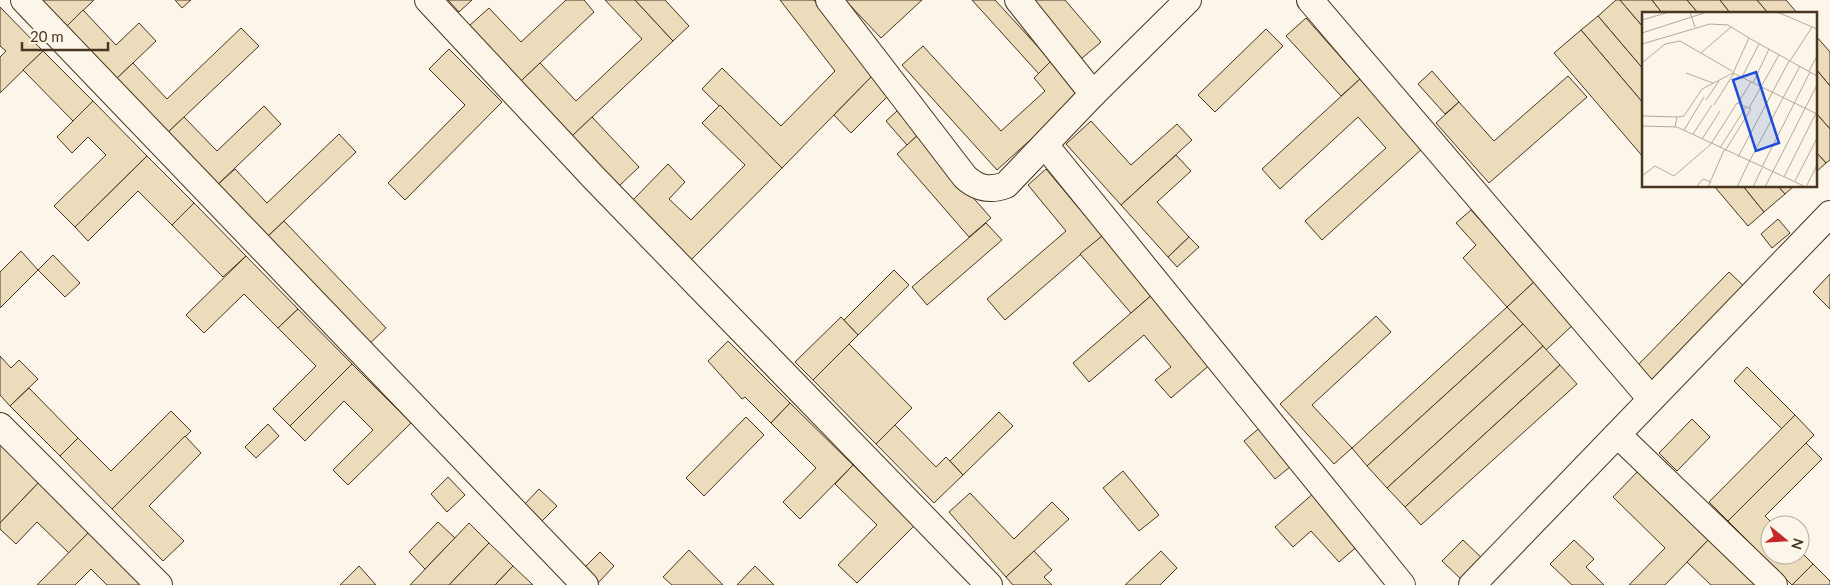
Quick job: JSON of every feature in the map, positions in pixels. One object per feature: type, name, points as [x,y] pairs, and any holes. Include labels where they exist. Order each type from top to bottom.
[{"type":"street","points":[[24,0],[585,585]]},
{"type":"street","points":[[428,0],[595,179],[989,585]]},
{"type":"street","points":[[829,0],[971,183],[994,190],[1006,185],[1093,94],[1188,0]]},
{"type":"street","points":[[1018,0],[1093,94]]},
{"type":"street","points":[[1310,0],[1651,399]]},
{"type":"street","points":[[1045,146],[1402,585]]},
{"type":"street","points":[[1472,585],[1651,399],[1825,230]]},
{"type":"street","points":[[0,426],[158,585]]},
{"type":"street","points":[[1618,435],[1774,585]]},
{"type":"building","points":[[35,0],[94,0],[63,30]]},
{"type":"building","points":[[175,0],[191,0],[182,8]]},
{"type":"building","points":[[448,0],[472,0],[459,12]]},
{"type":"building","points":[[566,0],[584,0],[594,12],[521,81],[469,26],[489,8],[521,42]]},
{"type":"building","points":[[605,0],[635,0],[673,41],[572,136],[521,81],[540,63],[576,101],[642,39]]},
{"type":"building","points":[[635,0],[665,0],[689,26],[673,41]]},
{"type":"building","points":[[780,0],[814,0],[872,76],[782,168],[702,89],[722,68],[781,126],[835,71]]},
{"type":"building","points":[[845,0],[922,0],[881,38]]},
{"type":"building","points":[[972,0],[995,0],[1051,61],[1039,74]]},
{"type":"building","points":[[1034,0],[1065,0],[1101,42],[1081,59]]},
{"type":"building","points":[[1616,0],[1620,0],[1642,26],[1642,68],[1598,16]]},
{"type":"building","points":[[1620,0],[1652,0],[1661,12],[1642,12],[1642,26]]},
{"type":"building","points":[[1652,0],[1687,0],[1697,12],[1661,12]]},
{"type":"building","points":[[1687,0],[1720,0],[1729,12],[1697,12]]},
{"type":"building","points":[[1720,0],[1757,0],[1767,12],[1729,12]]},
{"type":"building","points":[[1757,0],[1786,0],[1796,12],[1767,12]]},
{"type":"building","points":[[0,7],[43,51],[0,93],[0,57],[6,51],[0,46]]},
{"type":"building","points":[[83,10],[116,45],[139,23],[156,41],[113,82],[63,30]]},
{"type":"building","points":[[1598,16],[1642,68],[1642,102],[1581,30]]},
{"type":"building","points":[[1306,18],[1360,79],[1341,96],[1286,36]]},
{"type":"building","points":[[241,28],[259,46],[164,136],[113,82],[133,63],[167,99]]},
{"type":"building","points":[[1266,29],[1283,46],[1215,112],[1198,95]]},
{"type":"building","points":[[1581,30],[1642,102],[1642,156],[1554,53]]},
{"type":"building","points":[[1818,38],[1830,52],[1830,86],[1818,71]]},
{"type":"building","points":[[923,46],[1001,131],[1045,91],[1034,78],[1051,61],[1081,94],[997,170],[902,65]]},
{"type":"building","points":[[449,49],[502,102],[405,200],[388,183],[465,105],[429,69]]},
{"type":"building","points":[[43,51],[93,101],[73,121],[23,70]]},
{"type":"building","points":[[1432,71],[1459,102],[1445,114],[1418,84]]},
{"type":"building","points":[[1818,71],[1830,86],[1830,129],[1818,115]]},
{"type":"building","points":[[872,76],[890,94],[851,133],[834,115]]},
{"type":"building","points":[[1568,76],[1587,97],[1489,183],[1436,123],[1459,102],[1494,141]]},
{"type":"building","points":[[1360,79],[1423,148],[1322,240],[1305,221],[1386,148],[1358,117],[1280,189],[1262,169]]},
{"type":"building","points":[[93,101],[147,156],[75,227],[54,206],[106,155],[88,137],[72,153],[57,137]]},
{"type":"building","points":[[720,105],[782,168],[690,261],[631,202],[668,164],[685,182],[669,199],[691,220],[745,165],[702,123]]},
{"type":"building","points":[[264,106],[281,124],[214,188],[164,136],[184,117],[217,151]]},
{"type":"building","points":[[897,111],[918,135],[907,145],[886,121]]},
{"type":"building","points":[[1818,115],[1830,129],[1830,160],[1826,163],[1818,154]]},
{"type":"building","points":[[592,117],[639,167],[619,186],[572,136]]},
{"type":"building","points":[[1091,121],[1131,165],[1177,124],[1192,140],[1121,205],[1066,144]]},
{"type":"building","points":[[339,134],[356,152],[264,240],[214,188],[235,169],[267,203]]},
{"type":"building","points":[[918,135],[991,218],[969,237],[897,154]]},
{"type":"building","points":[[1818,154],[1826,163],[1818,170]]},
{"type":"building","points":[[1176,155],[1191,171],[1157,202],[1189,237],[1168,257],[1121,205]]},
{"type":"building","points":[[147,156],[194,203],[172,225],[138,191],[88,241],[75,227]]},
{"type":"building","points":[[1046,169],[1102,236],[1005,320],[987,299],[1066,231],[1028,185]]},
{"type":"building","points":[[1716,188],[1745,188],[1764,212],[1748,226]]},
{"type":"building","points":[[1745,188],[1780,188],[1785,194],[1764,212]]},
{"type":"building","points":[[1780,188],[1792,188],[1785,194]]},
{"type":"building","points":[[194,203],[246,256],[223,277],[172,225]]},
{"type":"building","points":[[1471,210],[1535,281],[1507,307],[1463,258],[1476,245],[1456,223]]},
{"type":"building","points":[[1778,219],[1790,233],[1772,248],[1761,234]]},
{"type":"building","points":[[284,221],[386,328],[366,347],[264,240]]},
{"type":"building","points":[[986,223],[1002,240],[927,305],[912,287]]},
{"type":"building","points":[[1102,236],[1153,294],[1131,313],[1080,254]]},
{"type":"building","points":[[1189,237],[1199,247],[1177,267],[1168,257]]},
{"type":"building","points":[[21,251],[38,270],[0,308],[0,272]]},
{"type":"building","points":[[53,255],[80,283],[65,297],[38,270]]},
{"type":"building","points":[[246,256],[298,309],[278,328],[244,294],[204,333],[186,315]]},
{"type":"building","points":[[894,270],[909,285],[858,335],[844,320]]},
{"type":"building","points":[[1729,272],[1748,290],[1655,385],[1636,367]]},
{"type":"building","points":[[1830,274],[1830,309],[1813,292]]},
{"type":"building","points":[[1535,281],[1574,324],[1546,350],[1507,307]]},
{"type":"building","points":[[1153,294],[1212,363],[1171,398],[1155,380],[1171,367],[1144,335],[1089,382],[1073,363]]},
{"type":"building","points":[[1507,307],[1523,324],[1367,466],[1352,448]]},
{"type":"building","points":[[298,309],[352,364],[290,426],[273,409],[316,366],[278,328]]},
{"type":"building","points":[[1376,316],[1391,332],[1312,405],[1352,448],[1334,464],[1280,404]]},
{"type":"building","points":[[841,317],[858,335],[813,380],[795,362]]},
{"type":"building","points":[[1523,324],[1543,346],[1387,488],[1367,466]]},
{"type":"building","points":[[728,341],[790,403],[771,423],[745,397],[742,399],[708,361]]},
{"type":"building","points":[[849,344],[912,408],[876,444],[813,380]]},
{"type":"building","points":[[1543,346],[1560,365],[1405,507],[1387,488]]},
{"type":"building","points":[[0,356],[11,368],[19,360],[38,379],[10,406],[0,395]]},
{"type":"building","points":[[352,364],[411,423],[348,485],[333,470],[373,430],[344,401],[305,441],[290,426]]},
{"type":"building","points":[[1560,365],[1577,384],[1421,525],[1405,507]]},
{"type":"building","points":[[1747,367],[1795,415],[1782,429],[1734,381]]},
{"type":"building","points":[[29,388],[78,438],[60,456],[10,406]]},
{"type":"building","points":[[790,403],[853,465],[800,519],[783,502],[816,468],[771,423]]},
{"type":"building","points":[[171,411],[191,431],[112,509],[60,456],[78,438],[111,471]]},
{"type":"building","points":[[999,412],[1013,426],[963,475],[950,461]]},
{"type":"building","points":[[1795,415],[1814,435],[1728,521],[1709,502]]},
{"type":"building","points":[[746,417],[764,435],[704,496],[686,478]]},
{"type":"building","points":[[1692,419],[1710,437],[1677,471],[1659,453]]},
{"type":"building","points":[[268,424],[279,436],[256,458],[245,447]]},
{"type":"building","points":[[895,425],[936,467],[946,457],[963,475],[934,503],[876,444]]},
{"type":"building","points":[[1263,425],[1295,463],[1275,479],[1244,441]]},
{"type":"building","points":[[185,436],[201,453],[149,506],[184,541],[163,561],[112,509]]},
{"type":"building","points":[[0,437],[42,479],[0,523]]},
{"type":"building","points":[[1806,443],[1822,459],[1766,515],[1760,515],[1760,553],[1728,521]]},
{"type":"building","points":[[853,465],[914,526],[857,583],[838,565],[877,525],[835,484]]},
{"type":"building","points":[[1641,468],[1711,537],[1665,585],[1629,585],[1665,548],[1613,497]]},
{"type":"building","points":[[1123,471],[1159,515],[1139,531],[1103,488]]},
{"type":"building","points":[[448,477],[465,495],[447,512],[431,494]]},
{"type":"building","points":[[42,479],[93,528],[69,553],[37,522],[16,544],[0,529],[0,523]]},
{"type":"building","points":[[539,489],[557,506],[540,523],[523,506]]},
{"type":"building","points":[[1315,492],[1360,544],[1339,562],[1311,531],[1293,547],[1275,527]]},
{"type":"building","points":[[970,493],[1014,539],[1052,502],[1069,519],[1006,577],[949,512]]},
{"type":"building","points":[[438,522],[455,538],[425,569],[409,552]]},
{"type":"building","points":[[469,523],[489,543],[449,585],[410,585]]},
{"type":"building","points":[[93,528],[145,580],[140,585],[107,585],[91,569],[75,585],[37,585]]},
{"type":"building","points":[[1711,537],[1760,585],[1711,585],[1687,562]]},
{"type":"building","points":[[1463,540],[1484,560],[1463,581],[1442,561]]},
{"type":"building","points":[[1574,540],[1594,559],[1586,567],[1604,585],[1572,585],[1550,564]]},
{"type":"building","points":[[489,543],[513,566],[495,585],[449,585]]},
{"type":"building","points":[[689,550],[723,585],[672,585],[663,577]]},
{"type":"building","points":[[1034,551],[1052,570],[1044,577],[1052,585],[1013,585],[1006,577]]},
{"type":"building","points":[[1161,551],[1177,568],[1160,585],[1125,585]]},
{"type":"building","points":[[600,552],[614,566],[598,583],[584,568]]},
{"type":"building","points":[[1810,561],[1813,564],[1792,585],[1772,565],[1810,565]]},
{"type":"building","points":[[1813,564],[1830,581],[1830,585],[1792,585]]},
{"type":"building","points":[[359,566],[376,585],[340,585]]},
{"type":"building","points":[[513,566],[533,585],[495,585]]},
{"type":"building","points":[[755,566],[774,585],[737,585]]}]
